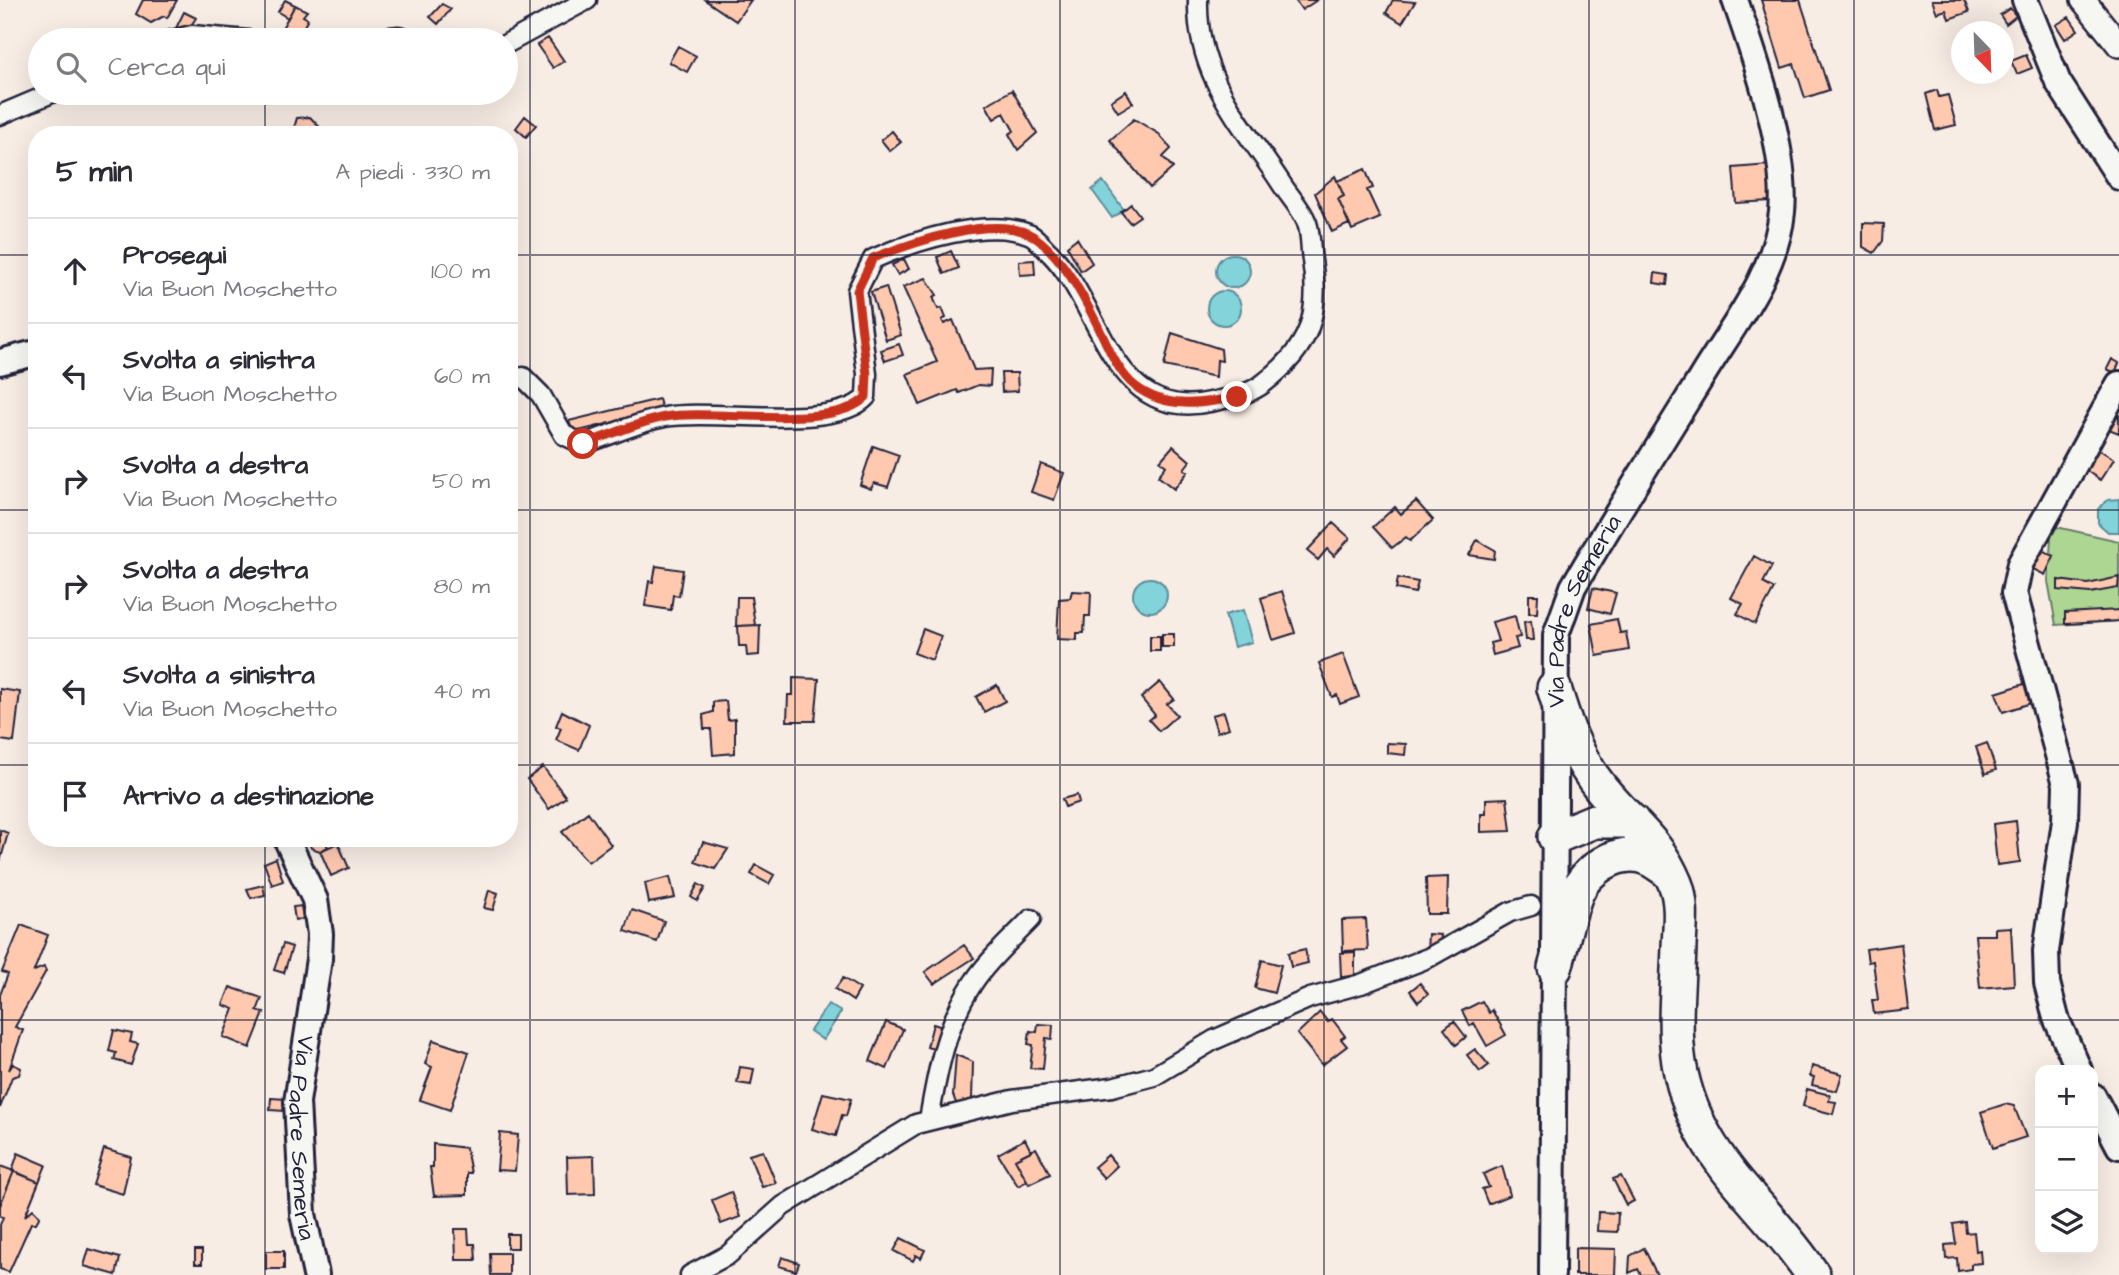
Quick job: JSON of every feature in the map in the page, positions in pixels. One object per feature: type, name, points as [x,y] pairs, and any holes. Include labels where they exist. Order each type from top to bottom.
[{"type":"highway","points":[[1554,688],[1578,755],[1600,787],[1654,842],[1670,873],[1680,902],[1676,1024],[1679,1061],[1693,1114],[1717,1160],[1782,1232],[1813,1275]]},
{"type":"highway","points":[[1555,836],[1594,821],[1632,821]]},
{"type":"highway","points":[[1555,836],[1591,852],[1617,857],[1644,856],[1670,873]]},
{"type":"highway","points":[[1555,968],[1577,893],[1598,867],[1617,857]]},
{"type":"main road","name":"Via Padre Semeria","points":[[1552,1275],[1551,1065],[1555,968],[1556,635],[1573,587],[1754,292],[1778,235],[1782,212],[1782,171],[1762,87],[1735,0]]},
{"type":"main road","points":[[2025,0],[2057,82],[2119,177]]},
{"type":"main road","points":[[0,362],[28,356]]},
{"type":"main road","points":[[2077,1065],[2059,1027],[2047,983],[2046,951],[2065,821],[2067,784],[2014,593],[2026,553],[2119,384]]},
{"type":"main road","name":"Via Padre Semeria","points":[[290,847],[315,900],[320,934],[319,959],[297,1102],[303,1214],[316,1275]]},
{"type":"main road","points":[[2098,1106],[2119,1146]]},
{"type":"street","points":[[518,37],[587,0]]},
{"type":"street","points":[[518,378],[523,377],[541,395],[564,435],[583,444],[666,417],[829,414],[857,407],[866,397],[867,374],[857,291],[873,258],[913,242],[1000,227],[1033,236],[1060,263],[1082,295],[1107,347],[1133,385],[1165,401],[1197,405],[1237,397],[1261,386],[1292,360],[1309,335],[1316,286],[1307,223],[1233,115],[1204,60],[1198,0]]},
{"type":"street","points":[[2083,0],[2119,45]]},
{"type":"street","points":[[0,115],[28,103]]},
{"type":"street","points":[[690,1275],[727,1255],[800,1195],[840,1173],[892,1137],[929,1120],[1013,1100],[1112,1087],[1154,1076],[1214,1040],[1310,998],[1361,984],[1428,958],[1510,912],[1531,906]]},
{"type":"street","points":[[929,1120],[934,1087],[956,1012],[975,980],[1031,919]]},
{"type":"green space","points":[[2052,526],[2119,541],[2119,621],[2056,625],[2048,581]]},
{"type":"water","points":[[1103,181],[1124,210],[1112,218],[1092,190]]},
{"type":"water","points":[[1233,254],[1245,259],[1250,271],[1245,283],[1233,288],[1221,283],[1216,271],[1221,259]]},
{"type":"water","points":[[1224,291],[1236,296],[1241,308],[1236,320],[1224,325],[1212,320],[1207,308],[1212,296]]},
{"type":"water","points":[[2119,499],[2119,532],[2108,532],[2098,523],[2098,509],[2108,500]]},
{"type":"water","points":[[1150,578],[1162,583],[1167,595],[1162,607],[1150,612],[1138,607],[1133,595],[1138,583]]},
{"type":"water","points":[[1243,610],[1252,642],[1234,647],[1225,615]]},
{"type":"water","points":[[828,1004],[841,1012],[823,1040],[810,1031]]},
{"type":"building","points":[[143,0],[177,0],[167,18],[164,16],[151,23],[136,14]]},
{"type":"building","points":[[285,0],[295,5],[288,18],[278,12]]},
{"type":"building","points":[[705,0],[751,0],[736,21]]},
{"type":"building","points":[[1295,0],[1317,0],[1302,10]]},
{"type":"building","points":[[1393,0],[1415,2],[1402,23],[1386,13]]},
{"type":"building","points":[[1761,0],[1800,0],[1829,90],[1805,98],[1794,64],[1782,68]]},
{"type":"building","points":[[1932,0],[1964,0],[1969,12],[1949,19],[1946,10],[1937,13]]},
{"type":"building","points":[[442,4],[451,9],[438,24],[430,17]]},
{"type":"building","points":[[295,5],[307,11],[303,16],[308,19],[303,28],[282,28]]},
{"type":"building","points":[[2010,8],[2016,16],[2010,21],[2004,21],[2000,15]]},
{"type":"building","points":[[184,12],[196,18],[190,27],[176,28]]},
{"type":"building","points":[[2069,17],[2078,30],[2065,39],[2056,25]]},
{"type":"building","points":[[548,38],[564,61],[553,68],[537,45]]},
{"type":"building","points":[[678,46],[696,56],[687,72],[669,62]]},
{"type":"building","points":[[2026,55],[2032,68],[2017,74],[2014,60]]},
{"type":"building","points":[[1012,90],[1037,133],[1018,150],[1009,134],[1014,131],[1004,113],[994,119],[986,105]]},
{"type":"building","points":[[1937,90],[1939,97],[1948,95],[1956,125],[1935,130],[1926,94]]},
{"type":"building","points":[[1126,91],[1133,103],[1118,112],[1111,101]]},
{"type":"building","points":[[525,116],[536,125],[526,137],[518,126]]},
{"type":"building","points":[[310,117],[318,126],[295,126],[297,118]]},
{"type":"building","points":[[1134,119],[1159,134],[1171,149],[1163,157],[1173,168],[1150,188],[1110,140]]},
{"type":"building","points":[[892,131],[901,142],[890,151],[881,140]]},
{"type":"building","points":[[1769,165],[1771,201],[1736,203],[1733,168]]},
{"type":"building","points":[[1365,169],[1373,188],[1367,190],[1380,218],[1352,230],[1338,199],[1344,196],[1337,181]]},
{"type":"building","points":[[1335,176],[1344,196],[1338,199],[1349,224],[1332,232],[1315,193]]},
{"type":"building","points":[[1131,204],[1140,216],[1130,223],[1121,212]]},
{"type":"building","points":[[1863,223],[1884,224],[1883,241],[1874,253],[1863,247]]},
{"type":"building","points":[[1077,238],[1092,263],[1081,271],[1067,246]]},
{"type":"building","points":[[951,251],[959,268],[944,274],[937,257]]},
{"type":"building","points":[[904,259],[909,269],[898,275],[892,265]]},
{"type":"building","points":[[1034,260],[1035,274],[1020,275],[1019,261]]},
{"type":"building","points":[[1655,273],[1668,275],[1667,285],[1654,283]]},
{"type":"building","points":[[926,278],[937,295],[933,297],[938,309],[942,308],[946,318],[942,320],[944,324],[953,320],[974,370],[991,369],[990,386],[978,385],[959,393],[957,390],[920,405],[907,374],[937,362],[903,287]]},
{"type":"building","points":[[886,287],[901,335],[886,340],[871,292]]},
{"type":"building","points":[[1172,333],[1221,349],[1222,361],[1217,360],[1216,377],[1164,366]]},
{"type":"building","points":[[899,344],[903,355],[885,361],[881,350]]},
{"type":"building","points":[[2112,359],[2119,363],[2115,373],[2107,369]]},
{"type":"building","points":[[1001,373],[1017,373],[1018,391],[1002,392]]},
{"type":"building","points":[[659,399],[662,410],[575,432],[571,429],[569,421]]},
{"type":"building","points":[[2112,412],[2119,415],[2119,433],[2106,428]]},
{"type":"building","points":[[873,446],[899,455],[888,487],[874,483],[871,489],[860,485]]},
{"type":"building","points":[[1173,446],[1190,461],[1184,469],[1188,472],[1174,489],[1158,476],[1166,466],[1160,461]]},
{"type":"building","points":[[2098,449],[2114,459],[2100,480],[2084,469]]},
{"type":"building","points":[[1041,464],[1064,473],[1054,500],[1031,492]]},
{"type":"building","points":[[1416,501],[1433,520],[1410,541],[1406,537],[1392,548],[1373,527],[1395,507],[1401,514]]},
{"type":"building","points":[[1333,523],[1350,538],[1334,556],[1327,549],[1318,560],[1307,551]]},
{"type":"building","points":[[1477,540],[1495,550],[1494,559],[1469,555]]},
{"type":"building","points":[[2042,550],[2054,556],[2045,575],[2033,569]]},
{"type":"building","points":[[1754,556],[1772,566],[1763,583],[1774,589],[1755,624],[1737,614],[1743,604],[1731,598]]},
{"type":"building","points":[[656,566],[683,570],[679,596],[673,595],[671,610],[645,606],[649,581],[653,582]]},
{"type":"building","points":[[2119,577],[2118,588],[2090,593],[2058,590],[2058,580],[2088,584]]},
{"type":"building","points":[[1398,578],[1418,582],[1415,593],[1396,589]]},
{"type":"building","points":[[1593,588],[1616,593],[1610,614],[1588,608]]},
{"type":"building","points":[[1072,591],[1091,592],[1090,616],[1085,616],[1084,633],[1077,633],[1077,640],[1057,639],[1059,599],[1070,598]]},
{"type":"building","points":[[1282,591],[1295,633],[1273,640],[1261,598]]},
{"type":"building","points":[[1529,595],[1538,595],[1537,613],[1529,613]]},
{"type":"building","points":[[737,597],[751,597],[755,625],[736,626]]},
{"type":"building","points":[[2119,610],[2119,621],[2065,624],[2065,613]]},
{"type":"building","points":[[1515,616],[1520,637],[1515,638],[1518,648],[1493,655],[1490,643],[1498,641],[1492,622]]},
{"type":"building","points":[[1617,619],[1620,633],[1626,632],[1629,650],[1597,656],[1591,624]]},
{"type":"building","points":[[1531,621],[1533,640],[1526,640],[1524,622]]},
{"type":"building","points":[[760,625],[759,655],[747,656],[746,646],[739,646],[738,626]]},
{"type":"building","points":[[923,629],[941,636],[932,660],[914,653]]},
{"type":"building","points":[[1162,634],[1174,634],[1174,647],[1162,647]]},
{"type":"building","points":[[1150,636],[1160,636],[1160,651],[1150,651]]},
{"type":"building","points":[[1343,654],[1359,697],[1340,704],[1337,695],[1332,697],[1319,663]]},
{"type":"building","points":[[793,678],[819,679],[815,721],[787,721],[788,695],[793,695]]},
{"type":"building","points":[[1160,682],[1174,699],[1167,704],[1177,715],[1159,731],[1149,720],[1155,715],[1141,698]]},
{"type":"building","points":[[2027,683],[2034,702],[2003,712],[1996,693]]},
{"type":"building","points":[[997,685],[1005,701],[984,712],[976,697]]},
{"type":"building","points":[[0,689],[20,692],[14,742],[0,740]]},
{"type":"building","points":[[726,701],[728,720],[735,719],[735,753],[713,755],[711,729],[704,729],[703,715],[713,712],[713,702]]},
{"type":"building","points":[[562,711],[589,725],[579,750],[556,740],[561,728],[556,726]]},
{"type":"building","points":[[1224,712],[1229,728],[1217,732],[1212,715]]},
{"type":"building","points":[[1387,743],[1406,744],[1405,755],[1387,753]]},
{"type":"building","points":[[1987,743],[1996,770],[1985,774],[1976,747]]},
{"type":"building","points":[[543,767],[566,797],[549,809],[527,779]]},
{"type":"building","points":[[1077,795],[1079,802],[1065,807],[1062,799]]},
{"type":"building","points":[[1507,798],[1511,831],[1481,832],[1481,814],[1486,814],[1486,799]]},
{"type":"building","points":[[588,812],[611,845],[588,862],[562,832]]},
{"type":"building","points":[[2016,821],[2020,862],[1997,865],[1993,824]]},
{"type":"building","points":[[0,830],[8,833],[0,862]]},
{"type":"building","points":[[703,842],[728,849],[715,869],[695,862]]},
{"type":"building","points":[[311,847],[328,847],[320,851]]},
{"type":"building","points":[[329,847],[340,847],[349,868],[331,876],[320,851]]},
{"type":"building","points":[[276,858],[283,881],[272,885],[264,863]]},
{"type":"building","points":[[756,865],[774,875],[769,884],[751,874]]},
{"type":"building","points":[[670,877],[675,898],[649,903],[645,883]]},
{"type":"building","points":[[1448,877],[1447,914],[1427,914],[1426,878]]},
{"type":"building","points":[[698,884],[705,888],[697,901],[691,897]]},
{"type":"building","points":[[263,885],[265,895],[251,898],[247,889]]},
{"type":"building","points":[[489,890],[498,893],[493,910],[484,908]]},
{"type":"building","points":[[301,906],[303,919],[295,920],[293,907]]},
{"type":"building","points":[[632,910],[664,921],[657,942],[625,931]]},
{"type":"building","points":[[1366,919],[1368,950],[1343,951],[1342,920]]},
{"type":"building","points":[[21,925],[48,935],[34,971],[44,967],[46,971],[15,1027],[23,1030],[9,1070],[13,1064],[21,1068],[19,1075],[12,1077],[0,1108],[0,995],[8,974],[2,972]]},
{"type":"building","points":[[2011,927],[2014,985],[1980,988],[1975,935],[1995,935],[1995,928]]},
{"type":"building","points":[[1428,934],[1441,935],[1440,945],[1427,952]]},
{"type":"building","points":[[283,944],[292,947],[284,973],[274,970]]},
{"type":"building","points":[[1901,944],[1909,1010],[1874,1014],[1872,1000],[1878,1000],[1873,961],[1868,962],[1866,949]]},
{"type":"building","points":[[964,945],[974,958],[934,984],[925,972]]},
{"type":"building","points":[[1305,949],[1308,963],[1291,967],[1288,953]]},
{"type":"building","points":[[1355,952],[1355,976],[1341,977],[1340,953]]},
{"type":"building","points":[[1262,960],[1281,965],[1274,993],[1255,988]]},
{"type":"building","points":[[843,978],[860,989],[853,1001],[835,989]]},
{"type":"building","points":[[1420,983],[1428,994],[1418,1002],[1410,991]]},
{"type":"building","points":[[230,987],[262,998],[257,1011],[264,1013],[250,1048],[223,1037],[234,1009],[223,1005]]},
{"type":"building","points":[[1482,1001],[1489,1013],[1492,1010],[1506,1035],[1487,1046],[1474,1023],[1470,1026],[1462,1011]]},
{"type":"building","points":[[1320,1012],[1328,1022],[1332,1019],[1345,1036],[1341,1039],[1347,1046],[1322,1065],[1297,1034]]},
{"type":"building","points":[[1454,1021],[1466,1037],[1456,1045],[1444,1029]]},
{"type":"building","points":[[886,1022],[903,1029],[887,1069],[870,1061]]},
{"type":"building","points":[[933,1024],[946,1028],[940,1051],[927,1047]]},
{"type":"building","points":[[1038,1024],[1053,1025],[1052,1039],[1046,1038],[1043,1069],[1030,1068],[1033,1045],[1028,1044],[1030,1031],[1037,1032]]},
{"type":"building","points":[[114,1030],[132,1034],[130,1042],[138,1044],[131,1065],[114,1060],[116,1053],[109,1051]]},
{"type":"building","points":[[433,1040],[469,1052],[450,1110],[420,1100],[432,1067],[425,1064]]},
{"type":"building","points":[[1475,1049],[1489,1065],[1480,1072],[1467,1055]]},
{"type":"building","points":[[956,1055],[973,1062],[972,1100],[962,1106],[956,1103],[953,1095]]},
{"type":"building","points":[[1812,1066],[1842,1074],[1837,1091],[1812,1085]]},
{"type":"building","points":[[740,1067],[754,1069],[751,1085],[737,1083]]},
{"type":"building","points":[[1807,1089],[1830,1095],[1829,1101],[1836,1102],[1833,1114],[1803,1106]]},
{"type":"building","points":[[823,1093],[851,1099],[846,1116],[842,1115],[836,1136],[812,1129]]},
{"type":"building","points":[[271,1098],[286,1099],[285,1111],[270,1110]]},
{"type":"building","points":[[2005,1104],[2014,1106],[2026,1137],[1993,1148],[1981,1112]]},
{"type":"building","points":[[500,1133],[518,1135],[515,1171],[497,1170]]},
{"type":"building","points":[[1025,1139],[1031,1151],[1015,1159],[1027,1181],[1018,1186],[998,1154]]},
{"type":"building","points":[[433,1144],[466,1148],[471,1173],[467,1173],[467,1195],[434,1196],[430,1167],[433,1167]]},
{"type":"building","points":[[1036,1148],[1050,1174],[1029,1184],[1015,1159]]},
{"type":"building","points":[[104,1149],[131,1157],[123,1194],[93,1185]]},
{"type":"building","points":[[763,1151],[776,1183],[762,1187],[749,1155]]},
{"type":"building","points":[[18,1153],[46,1165],[39,1182],[12,1171]]},
{"type":"building","points":[[1108,1155],[1117,1166],[1104,1178],[1094,1167]]},
{"type":"building","points":[[594,1156],[595,1194],[568,1195],[567,1157]]},
{"type":"building","points":[[0,1166],[14,1171],[0,1206]]},
{"type":"building","points":[[1502,1166],[1510,1195],[1488,1204],[1482,1189],[1489,1187],[1483,1174]]},
{"type":"building","points":[[14,1171],[39,1182],[25,1216],[33,1209],[40,1216],[36,1223],[31,1223],[9,1272],[0,1269],[0,1225],[3,1217],[0,1216],[0,1206]]},
{"type":"building","points":[[1621,1176],[1634,1201],[1626,1205],[1613,1179]]},
{"type":"building","points":[[731,1192],[740,1217],[721,1224],[712,1200]]},
{"type":"building","points":[[1598,1212],[1618,1213],[1617,1232],[1597,1231]]},
{"type":"building","points":[[1965,1222],[1966,1233],[1974,1232],[1976,1251],[1980,1250],[1981,1263],[1971,1264],[1971,1269],[1958,1271],[1957,1258],[1946,1259],[1945,1245],[1956,1244],[1953,1224]]},
{"type":"building","points":[[455,1229],[468,1229],[469,1244],[475,1244],[476,1260],[456,1260]]},
{"type":"building","points":[[507,1234],[518,1234],[518,1248],[507,1248]]},
{"type":"building","points":[[901,1238],[925,1250],[921,1258],[916,1255],[913,1261],[894,1251]]},
{"type":"building","points":[[1575,1248],[1616,1249],[1615,1275],[1575,1275]]},
{"type":"building","points":[[1644,1248],[1657,1275],[1641,1275],[1638,1269],[1629,1273],[1630,1256]]},
{"type":"building","points":[[89,1249],[120,1258],[116,1275],[84,1266]]},
{"type":"building","points":[[195,1250],[202,1250],[202,1264],[195,1264]]},
{"type":"building","points":[[266,1251],[284,1251],[284,1269],[266,1269]]},
{"type":"building","points":[[490,1253],[509,1253],[509,1275],[491,1275]]},
{"type":"building","points":[[782,1257],[799,1263],[796,1271],[779,1266]]},
{"type":"route","points":[[583,444],[666,417],[829,414],[857,407],[866,397],[867,374],[857,291],[873,258],[913,242],[1000,227],[1033,236],[1060,263],[1082,295],[1107,347],[1133,385],[1165,401],[1197,405],[1237,397]]}]
